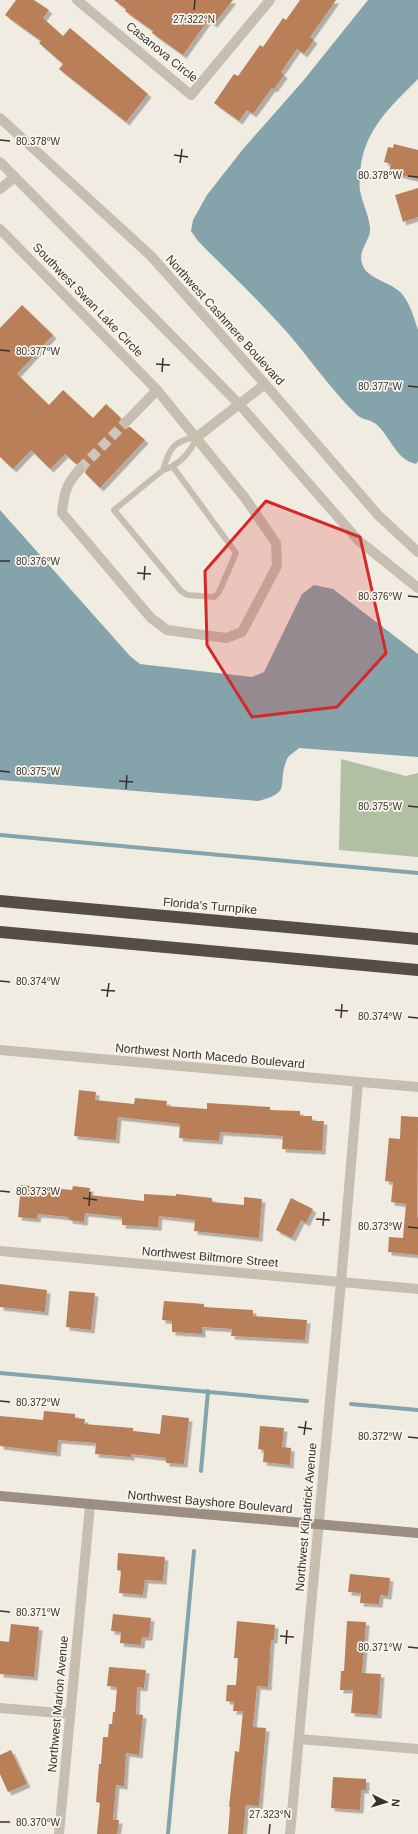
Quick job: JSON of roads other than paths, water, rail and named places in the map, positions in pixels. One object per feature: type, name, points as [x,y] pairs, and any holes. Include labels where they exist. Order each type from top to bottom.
[{"type":"highway","name":"Florida's Turnpike","points":[[0,901],[418,939]]},
{"type":"highway","points":[[0,932],[418,970]]},
{"type":"main road","name":"Northwest Bayshore Boulevard","points":[[0,1496],[418,1533]]},
{"type":"street","name":"Casanova Circle","points":[[77,0],[191,95],[270,0]]},
{"type":"street","name":"Northwest Cashmere Boulevard","points":[[0,118],[151,256],[265,384],[378,515],[418,552]]},
{"type":"street","points":[[0,162],[239,404],[358,540],[418,588]]},
{"type":"street","points":[[0,190],[15,177]]},
{"type":"street","name":"Southwest Swan Lake Circle","points":[[0,229],[158,390],[245,498],[276,543],[277,566],[242,632],[226,638],[167,630],[151,618],[62,514],[64,493],[70,479],[80,469]]},
{"type":"street","points":[[197,437],[265,384]]},
{"type":"street","points":[[126,422],[158,390]]},
{"type":"street","name":"Northwest North Macedo Boulevard","points":[[0,1050],[418,1087]]},
{"type":"street","name":"Northwest Kilpatrick Avenue","points":[[290,1834],[358,1082]]},
{"type":"street","name":"Northwest Biltmore Street","points":[[0,1251],[418,1289]]},
{"type":"street","name":"Northwest Marion Avenue","points":[[59,1834],[90,1505]]},
{"type":"street","points":[[0,1708],[70,1714]]},
{"type":"street","points":[[299,1738],[418,1749]]},
{"type":"lane","points":[[173,467],[236,553],[219,592],[214,597],[187,595],[181,591],[114,510],[163,470],[173,467],[190,452],[197,437]]},
{"type":"lane","points":[[163,470],[167,454],[182,439],[197,437]]},
{"type":"water","points":[[368,0],[418,0],[418,79],[387,111],[372,133],[362,160],[360,175],[361,195],[370,228],[370,233],[362,251],[361,261],[366,271],[370,275],[393,287],[402,294],[410,306],[418,330],[418,461],[416,464],[398,453],[376,424],[359,417],[347,405],[275,318],[198,241],[191,231],[193,220],[207,195],[243,149],[303,81]]},
{"type":"water","points":[[0,510],[130,656],[140,664],[252,677],[264,672],[302,594],[314,585],[333,589],[418,654],[418,757],[299,748],[287,759],[280,791],[269,798],[258,801],[0,780]]},
{"type":"waterway","points":[[0,835],[418,873]]},
{"type":"waterway","points":[[0,1373],[307,1401]]},
{"type":"waterway","points":[[201,1471],[208,1391]]},
{"type":"waterway","points":[[351,1404],[418,1410]]},
{"type":"waterway","points":[[168,1834],[194,1551]]},
{"type":"tunnel","points":[[80,469],[126,422]]}]
